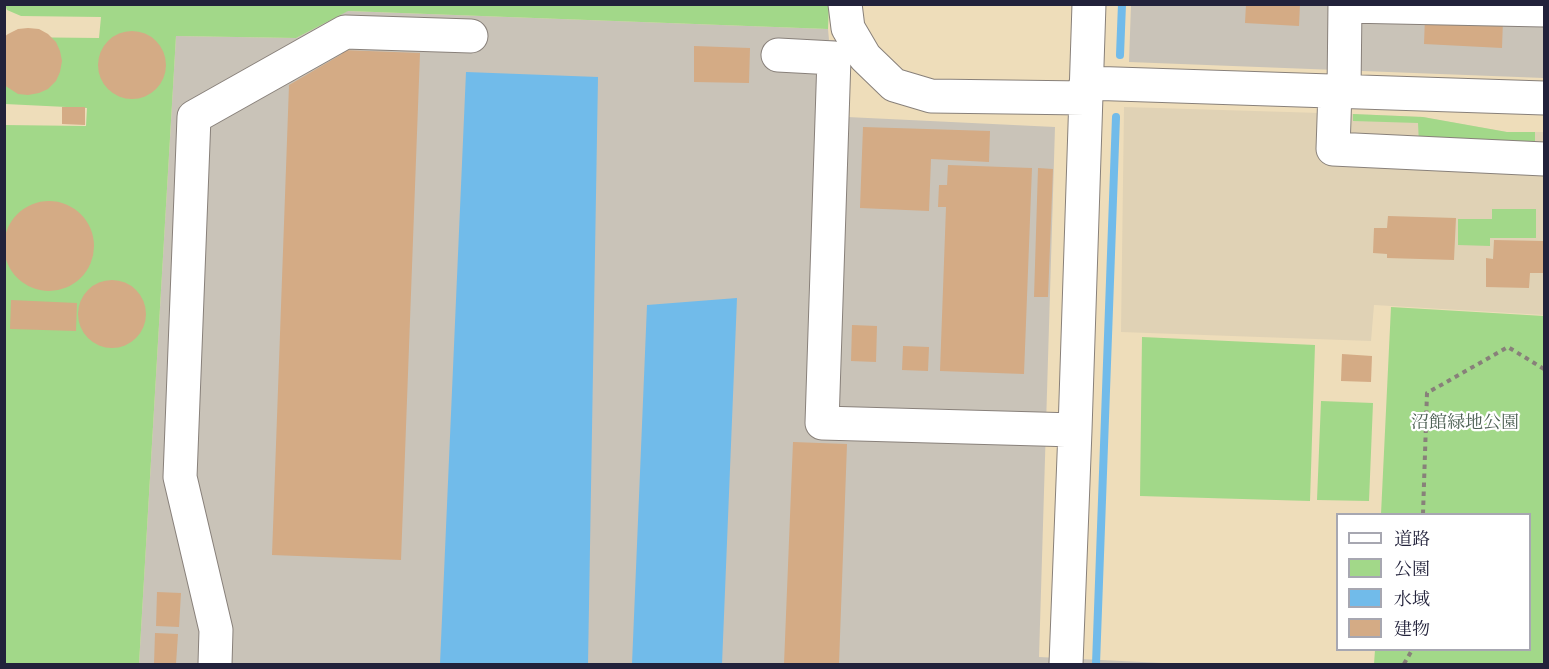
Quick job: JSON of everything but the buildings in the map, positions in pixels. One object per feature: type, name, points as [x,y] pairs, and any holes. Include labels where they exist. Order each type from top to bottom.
[{"type":"street","points":[[845,4],[848,28],[865,57],[894,84],[931,96],[1085,90],[1340,90],[1545,98]]},
{"type":"street","points":[[1066,664],[1076,430],[1089,4]]},
{"type":"street","points":[[1545,10],[1505,7],[1345,5],[1340,90],[1333,149],[1545,159]]},
{"type":"street","points":[[215,664],[216,630],[180,477],[194,117],[345,32],[471,36]]},
{"type":"street","points":[[778,55],[834,58],[822,423],[1076,430]]},
{"type":"path","points":[[1423,513],[1427,393],[1508,347],[1545,369]]},
{"type":"shaded area","points":[[1131,5],[1544,5],[1544,78],[1129,62]]},
{"type":"shaded area","points":[[347,11],[828,29],[829,40],[848,41],[847,117],[1055,127],[1039,657],[1183,664],[139,664],[176,36],[296,38]]},
{"type":"shaded area","points":[[1124,107],[1423,117],[1507,132],[1544,132],[1544,315],[1374,305],[1371,341],[1121,332]]},
{"type":"green space","points":[[5,5],[829,5],[828,29],[348,11],[296,38],[176,36],[139,664],[5,664],[4,125],[86,126],[87,108],[5,104],[5,37],[99,38],[101,17],[21,16],[7,10]]},
{"type":"green space","points":[[1353,114],[1423,117],[1507,132],[1535,132],[1535,148],[1419,144],[1418,123],[1353,121]]},
{"type":"green space","points":[[1492,209],[1536,209],[1536,238],[1490,238],[1490,246],[1458,245],[1458,219],[1492,219]]},
{"type":"green space","name":"沼館緑地公園","points":[[1391,307],[1544,316],[1544,664],[1374,664],[1375,651],[1531,651],[1531,513],[1381,513]]},
{"type":"green space","points":[[1142,337],[1315,345],[1310,501],[1140,496]]},
{"type":"green space","points":[[1321,401],[1373,403],[1369,501],[1317,500]]},
{"type":"water","points":[[466,72],[598,77],[588,664],[440,664]]},
{"type":"water","points":[[737,298],[722,664],[632,664],[647,305]]},
{"type":"waterway","points":[[1120,55],[1122,4]]},
{"type":"waterway","points":[[1096,664],[1116,117]]}]
